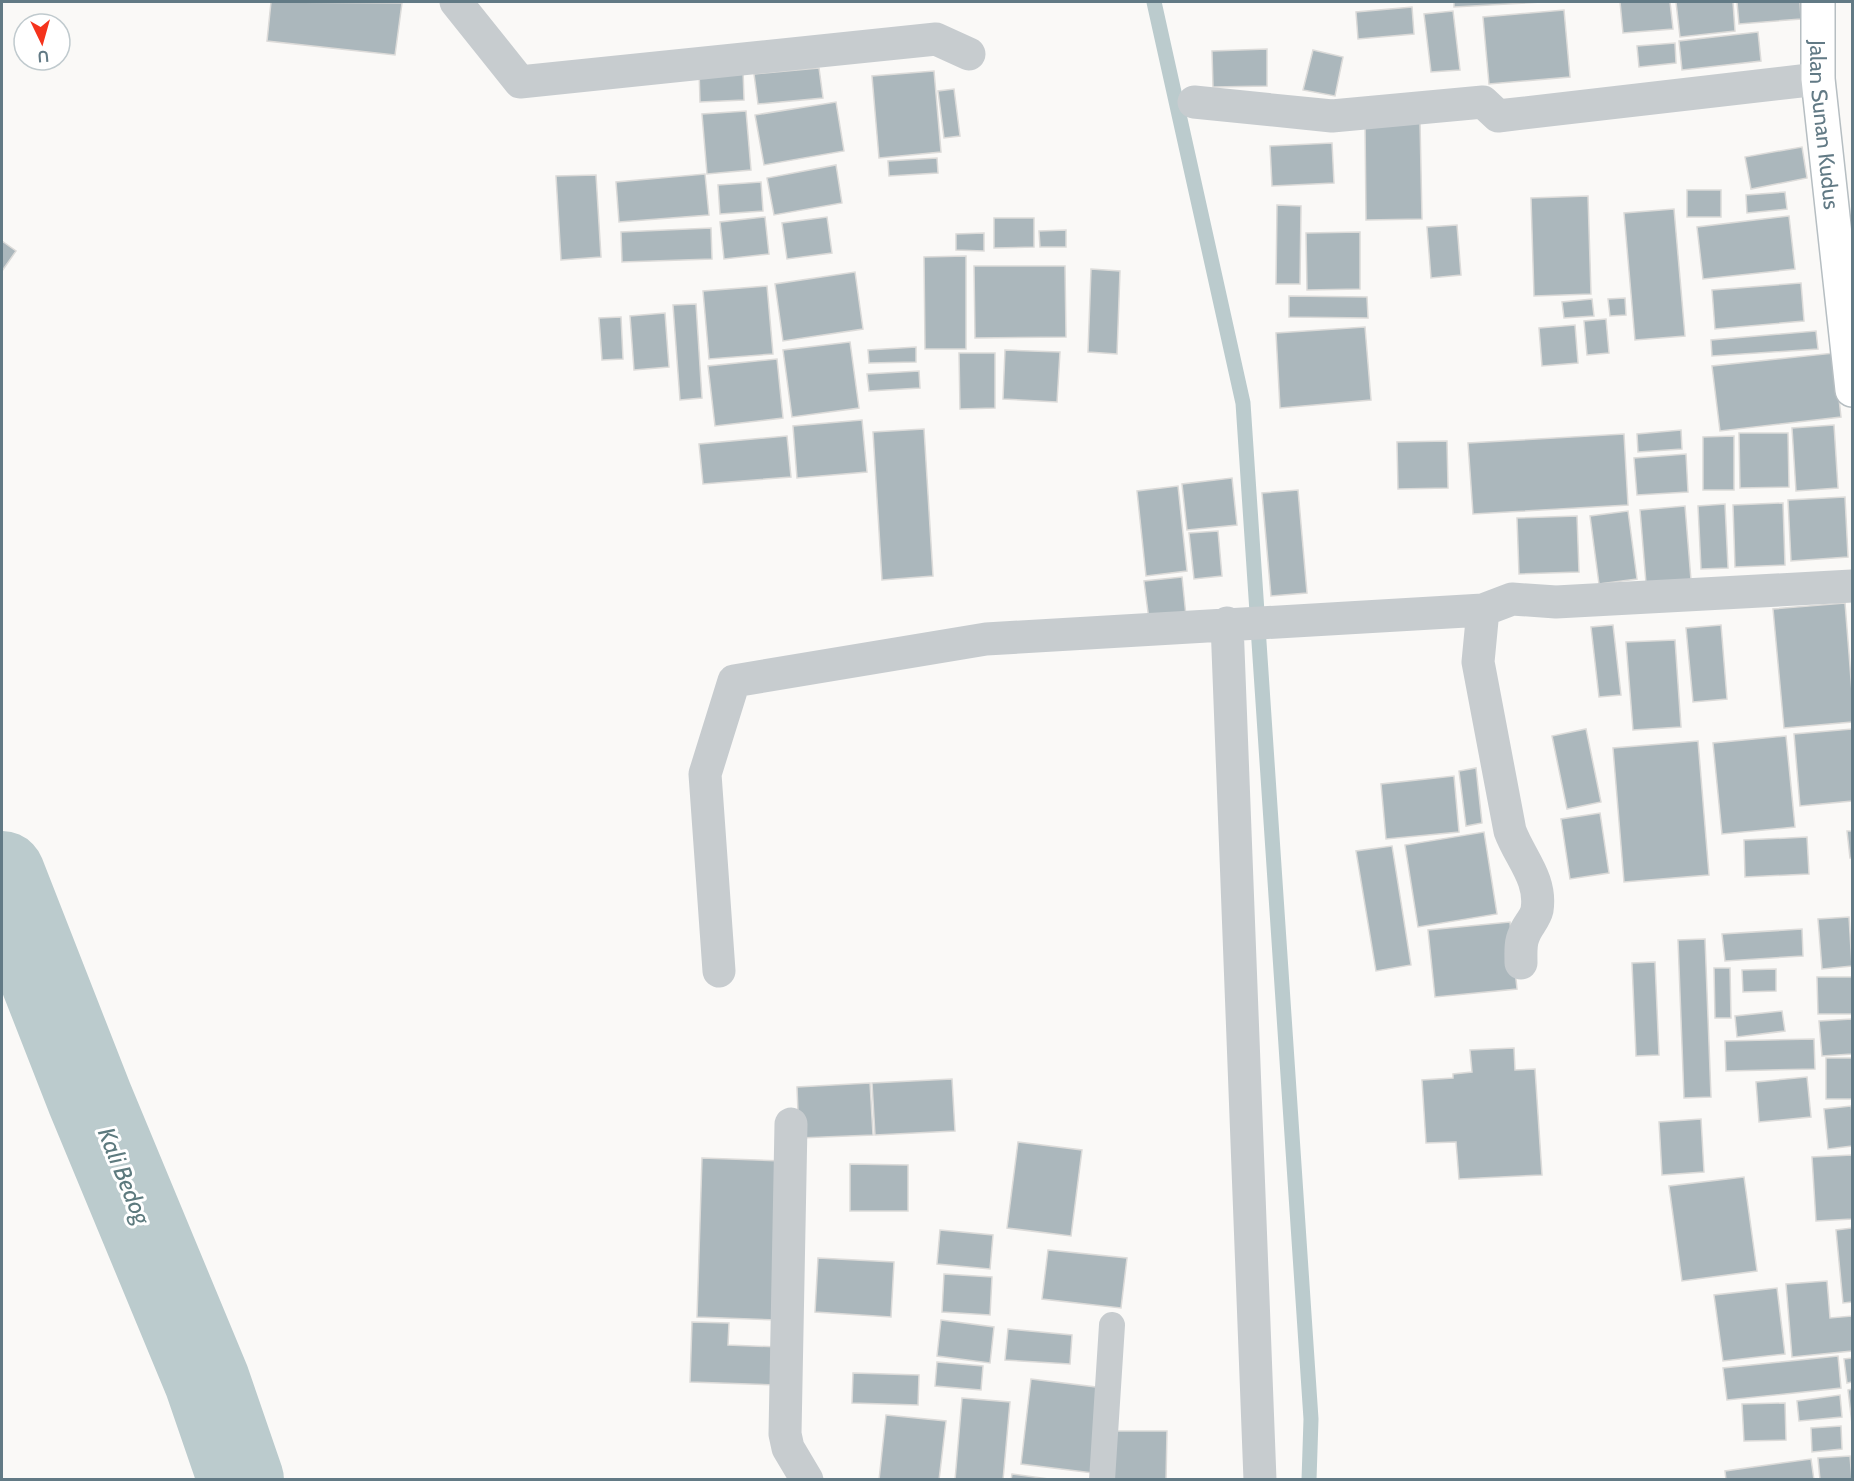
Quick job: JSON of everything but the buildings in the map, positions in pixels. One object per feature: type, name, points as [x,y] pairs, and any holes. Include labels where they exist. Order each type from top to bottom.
[{"type":"street","points":[[456,2],[520,82],[936,39],[969,54]]},
{"type":"street","name":"Jalan Sunan Kudus","points":[[1818,2],[1818,80],[1852,390]]},
{"type":"street","points":[[1194,102],[1332,116],[1483,102],[1498,116],[1818,80]]},
{"type":"street","points":[[718,971],[705,774],[734,681],[986,639],[1227,623],[1484,610],[1512,599],[1556,602],[1852,586]]},
{"type":"street","points":[[1484,610],[1478,662],[1510,831],[1536,883],[1537,910],[1523,936],[1521,963]]},
{"type":"street","points":[[1227,623],[1260,1479]]},
{"type":"street","points":[[790,1124],[785,1434],[788,1448],[807,1479]]},
{"type":"lane","points":[[1102,1479],[1112,1325]]},
{"type":"waterway","points":[[1154,2],[1243,403],[1311,1419],[1309,1480]]},
{"type":"waterway","name":"Kali Bedog","points":[[2,874],[90,1099],[207,1381],[241,1480]]}]
